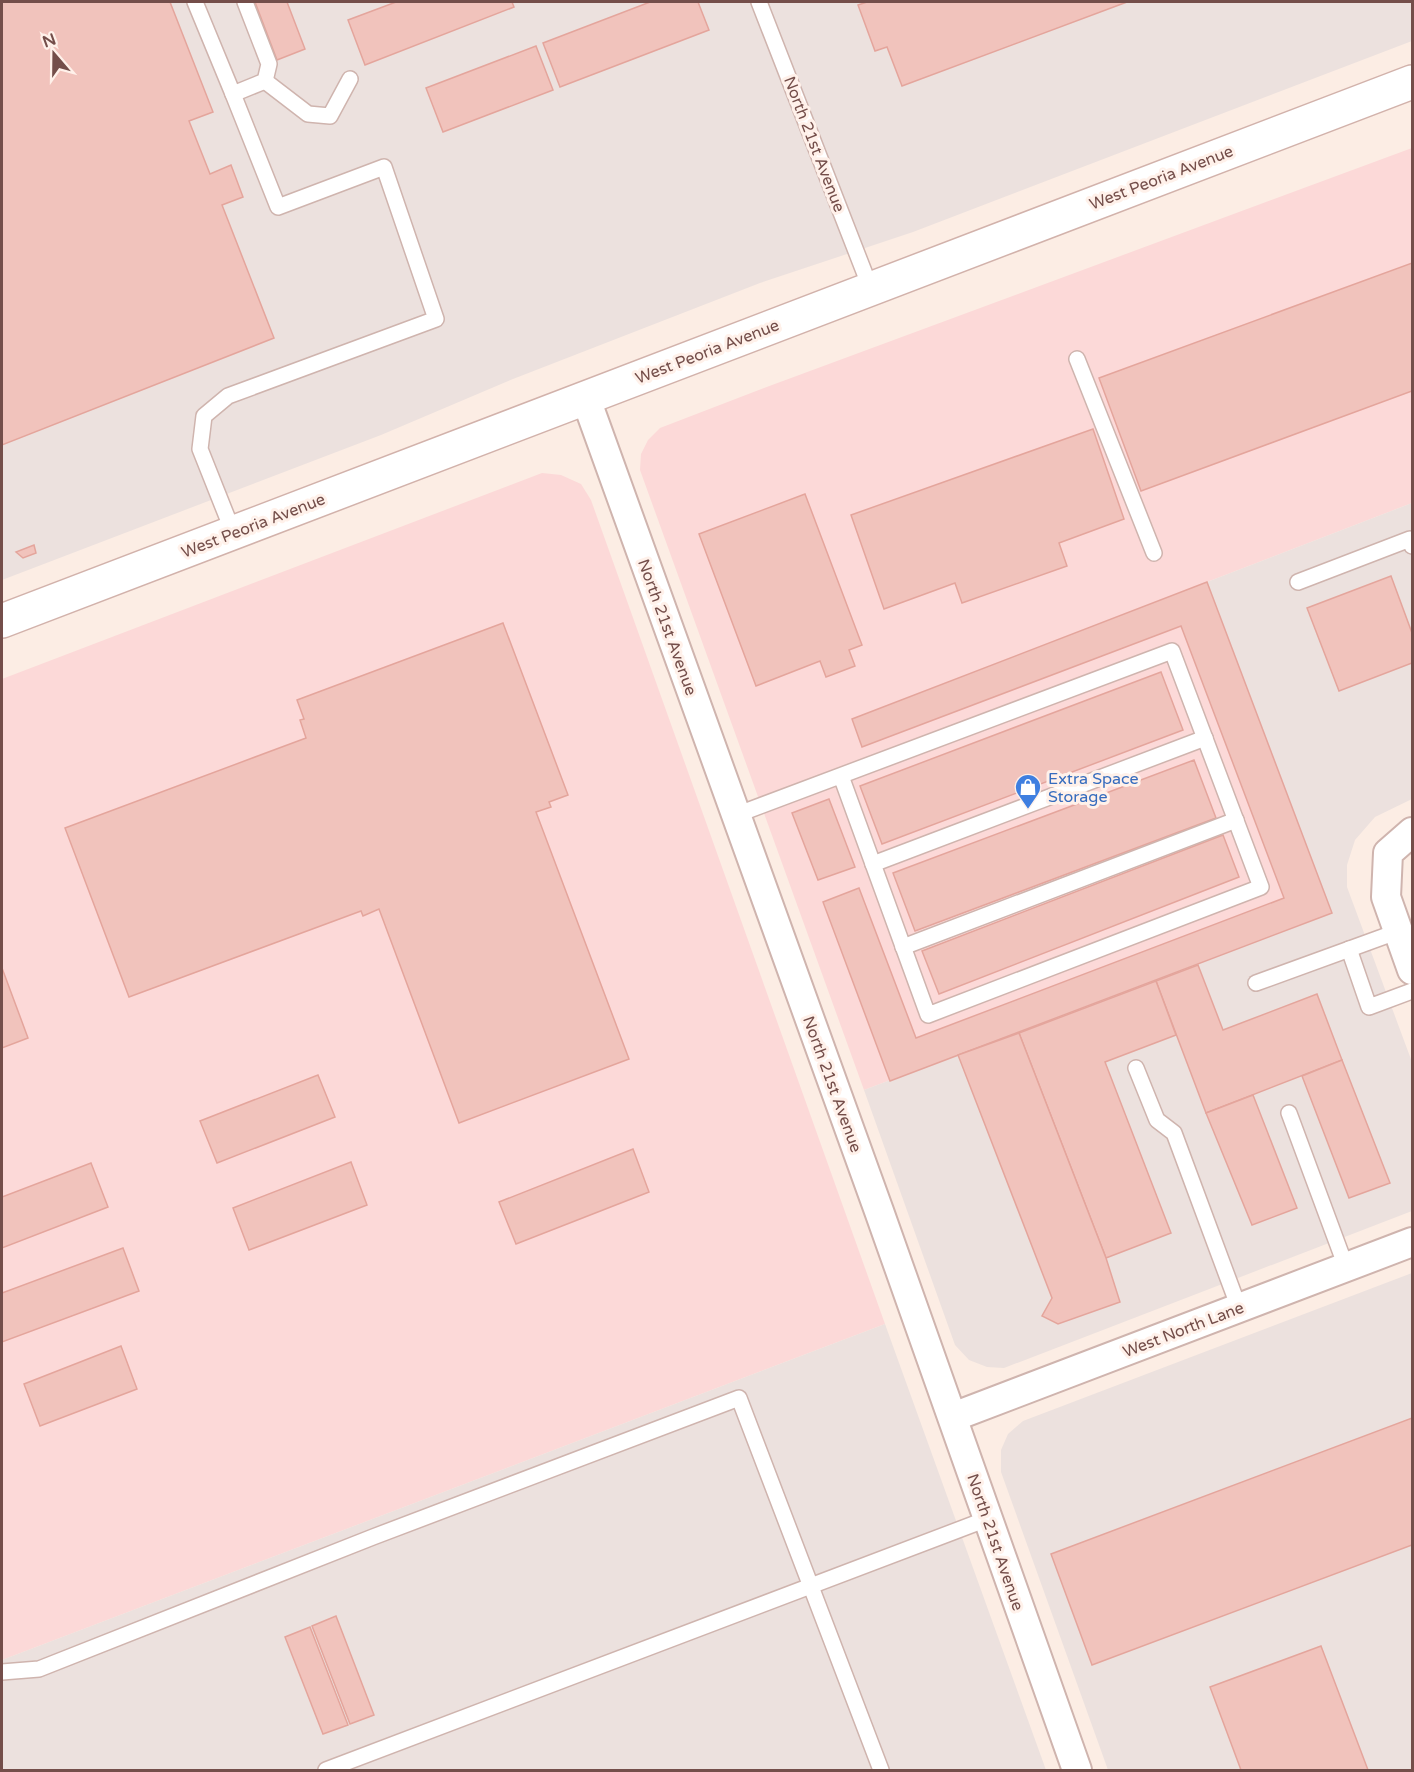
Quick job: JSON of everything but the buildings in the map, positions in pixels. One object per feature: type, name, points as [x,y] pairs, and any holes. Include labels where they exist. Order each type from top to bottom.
[{"type":"main road","name":"West Peoria Avenue","points":[[2,621],[586,399],[870,287],[1413,82]]},
{"type":"street","name":"North 21st Avenue","points":[[586,399],[953,1417],[1077,1770]]},
{"type":"street","points":[[1413,832],[1388,853],[1386,897],[1413,970]]},
{"type":"street","name":"West North Lane","points":[[953,1417],[1413,1242]]},
{"type":"lane","points":[[195,2],[278,207],[384,167],[436,319],[228,396],[204,416],[200,449],[233,532]]},
{"type":"lane","points":[[245,2],[269,64],[265,81]]},
{"type":"lane","name":"North 21st Avenue","points":[[759,2],[870,287]]},
{"type":"lane","points":[[265,81],[308,114],[330,116],[350,79]]},
{"type":"lane","points":[[233,93],[265,81]]},
{"type":"lane","points":[[1077,359],[1154,553]]},
{"type":"lane","points":[[1298,582],[1410,539],[1413,546]]},
{"type":"lane","points":[[736,815],[1172,651],[1261,887],[928,1015],[841,776]]},
{"type":"lane","points":[[873,864],[1205,738]]},
{"type":"lane","points":[[903,947],[1236,820]]},
{"type":"lane","points":[[1256,983],[1399,931]]},
{"type":"lane","points":[[1349,949],[1369,1006],[1413,991]]},
{"type":"lane","points":[[1137,1068],[1157,1120],[1174,1133],[1239,1308]]},
{"type":"lane","points":[[1289,1113],[1346,1267]]},
{"type":"lane","points":[[2,1672],[39,1669],[373,1537],[739,1398],[881,1770]]},
{"type":"lane","points":[[326,1770],[987,1519]]},
{"type":"shaded area","points":[[2,2],[1412,2],[1412,41],[913,232],[760,283],[513,379],[381,435],[2,580]]},
{"type":"shaded area","points":[[1412,148],[1412,503],[1207,582],[1332,913],[864,1090],[640,470],[641,454],[648,440],[660,428],[764,388]]},
{"type":"shaded area","points":[[542,473],[561,475],[581,484],[591,500],[885,1324],[2,1660],[2,679]]},
{"type":"shaded area","points":[[1412,503],[1412,799],[1375,817],[1355,840],[1347,865],[1347,887],[1412,1062],[1412,1211],[1004,1368],[987,1367],[969,1360],[955,1345],[864,1090],[1332,913],[1207,582]]},
{"type":"shaded area","points":[[1412,1273],[1412,1770],[1108,1770],[1001,1472],[1001,1450],[1008,1434],[1023,1421]]},
{"type":"shaded area","points":[[885,1324],[1046,1770],[2,1770],[2,1660]]},
{"type":"place","name":"Extra Space Storage","points":[[1028,810]]}]
